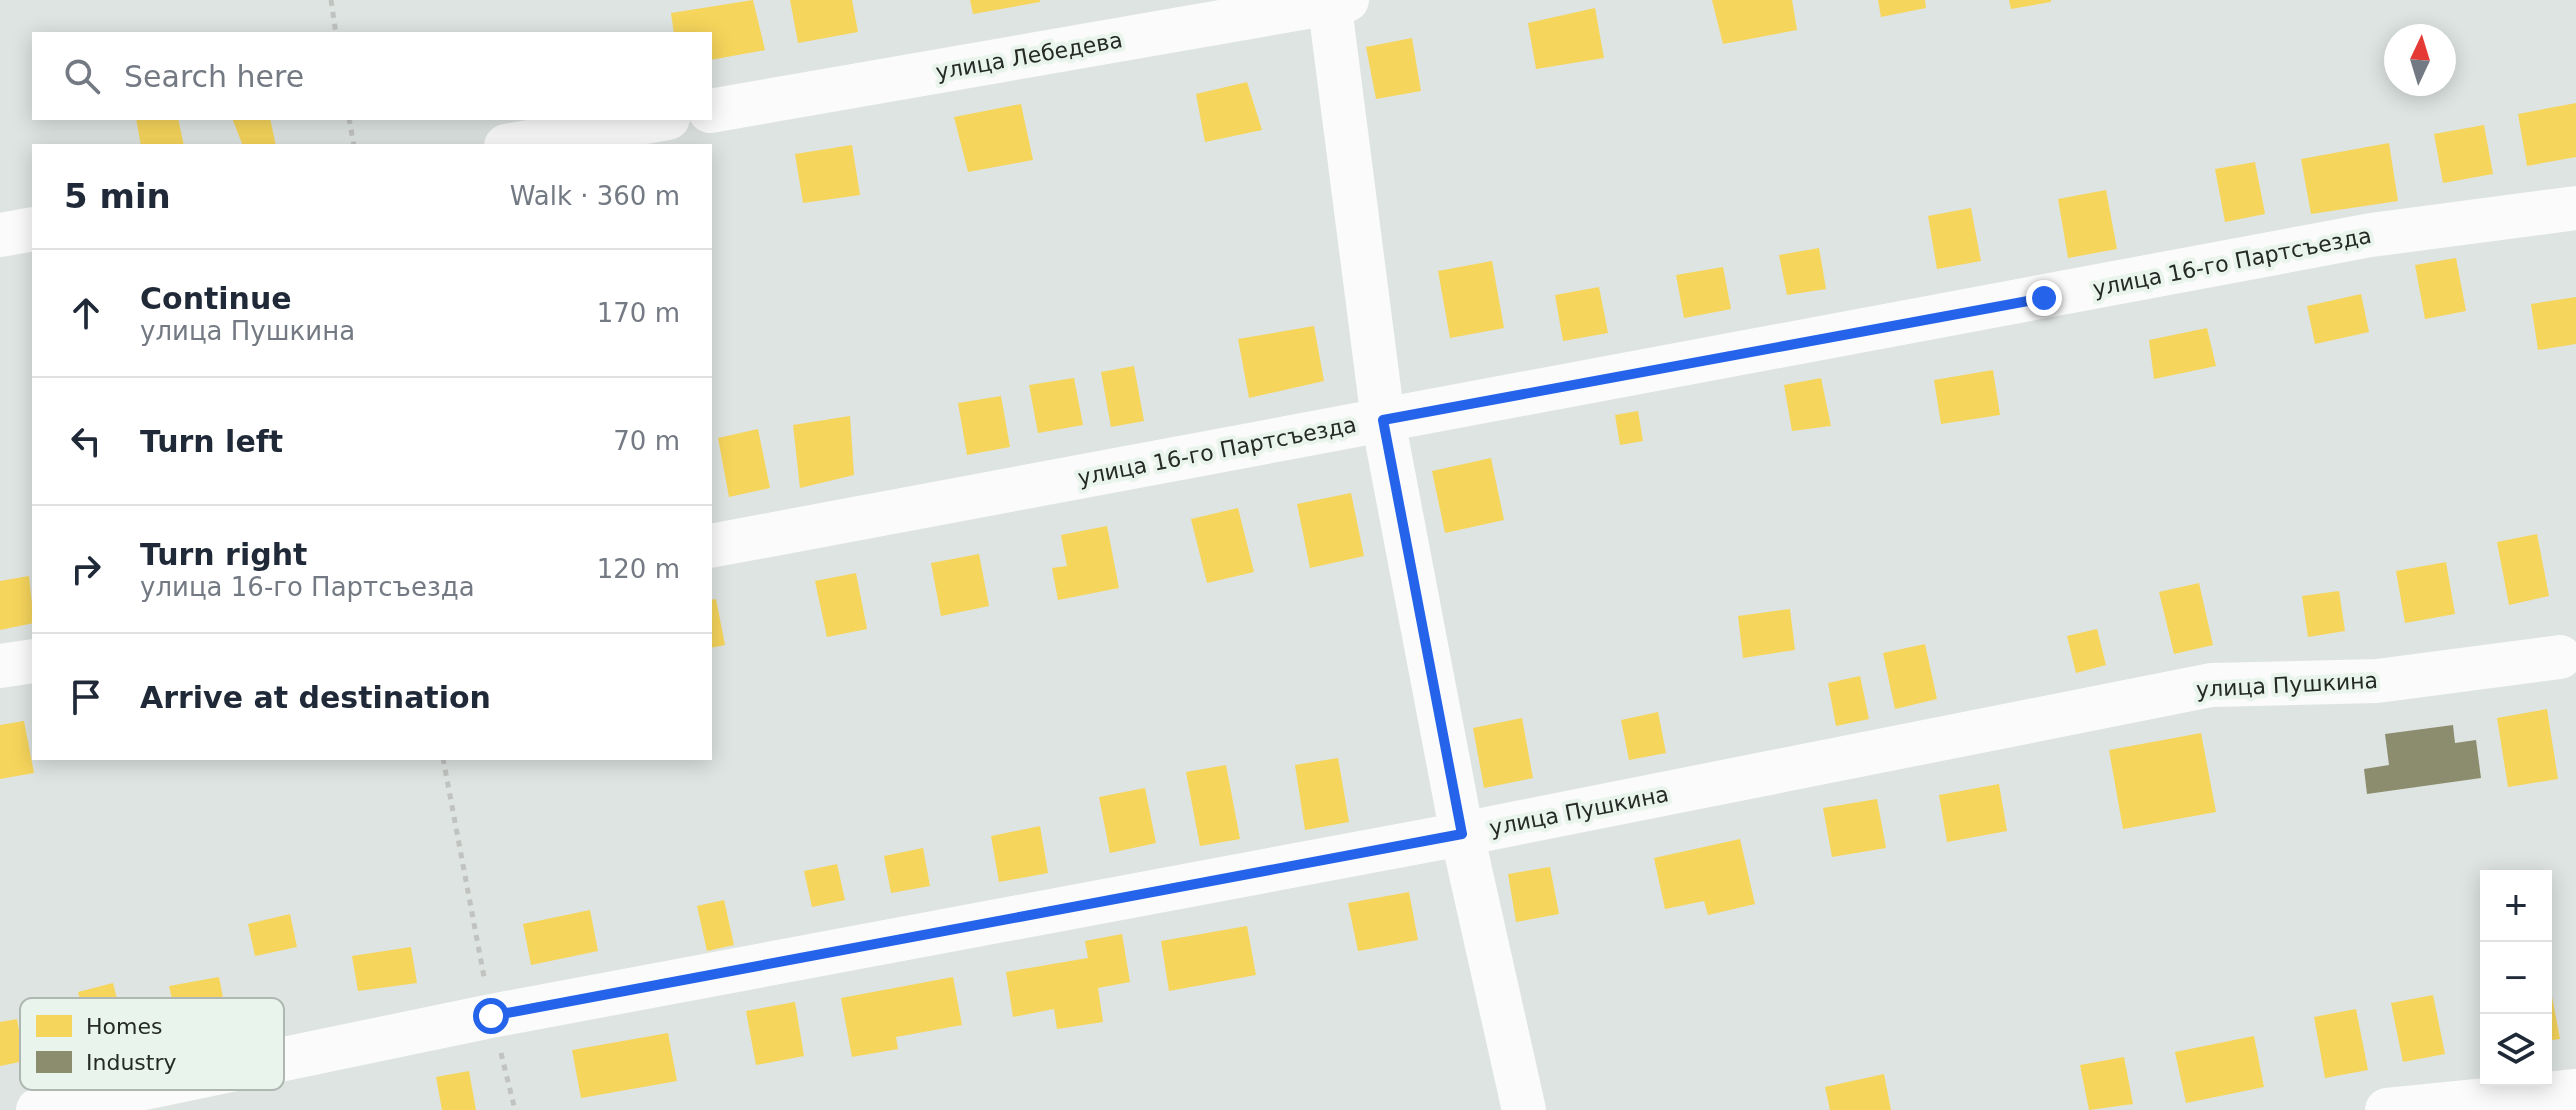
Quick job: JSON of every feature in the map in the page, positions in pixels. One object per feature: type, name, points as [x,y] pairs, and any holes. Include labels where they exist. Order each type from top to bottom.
[{"type":"street","name":"улица Лебедева","points":[[712,111],[1335,1]]},
{"type":"street","points":[[1335,1],[1383,420],[1462,834],[1524,1110]]},
{"type":"street","points":[[518,144],[656,120]]},
{"type":"street","name":"улица 16-го Партсъезда","points":[[712,546],[2371,235],[2576,208]]},
{"type":"street","points":[[0,235],[32,229]]},
{"type":"street","name":"улица Пушкина","points":[[284,1059],[491,1016],[1462,834],[2211,685],[2377,681],[2560,657]]},
{"type":"street","points":[[0,666],[32,661]]},
{"type":"street","name":"улица Пушкина","points":[[38,1110],[134,1090]]},
{"type":"street","points":[[2387,1110],[2576,1091]]},
{"type":"path","points":[[331,0],[336,32]]},
{"type":"path","points":[[349,120],[354,144]]},
{"type":"path","points":[[443,760],[491,1016],[515,1110]]},
{"type":"building: Homes","points":[[753,0],[765,50],[712,60],[712,32],[674,32],[671,13]]},
{"type":"building: Homes","points":[[790,0],[852,0],[858,32],[798,43]]},
{"type":"building: Homes","points":[[970,0],[1040,0],[1040,2],[973,14]]},
{"type":"building: Homes","points":[[1712,0],[1792,0],[1797,30],[1723,44]]},
{"type":"building: Homes","points":[[1878,0],[1925,0],[1926,8],[1881,17]]},
{"type":"building: Homes","points":[[2009,0],[2051,0],[2051,2],[2011,9]]},
{"type":"building: Homes","points":[[1595,8],[1604,58],[1536,69],[1528,23]]},
{"type":"building: Homes","points":[[1412,38],[1421,91],[1376,99],[1366,47]]},
{"type":"building: Homes","points":[[1247,82],[1262,130],[1205,142],[1196,94]]},
{"type":"building: Homes","points":[[2576,103],[2576,157],[2527,166],[2518,114]]},
{"type":"building: Homes","points":[[1021,104],[1033,160],[968,172],[954,117]]},
{"type":"building: Homes","points":[[136,120],[178,120],[184,144],[141,144]]},
{"type":"building: Homes","points":[[233,120],[270,120],[276,144],[242,144]]},
{"type":"building: Homes","points":[[2484,125],[2493,174],[2443,183],[2434,134]]},
{"type":"building: Homes","points":[[2389,143],[2398,201],[2311,214],[2301,159]]},
{"type":"building: Homes","points":[[852,145],[860,195],[803,203],[795,154]]},
{"type":"building: Homes","points":[[2255,162],[2265,214],[2225,222],[2215,169]]},
{"type":"building: Homes","points":[[2106,190],[2117,249],[2068,258],[2058,199]]},
{"type":"building: Homes","points":[[1971,208],[1981,261],[1937,269],[1928,216]]},
{"type":"building: Homes","points":[[1819,248],[1826,289],[1787,295],[1779,255]]},
{"type":"building: Homes","points":[[2456,258],[2466,311],[2425,319],[2415,265]]},
{"type":"building: Homes","points":[[1492,261],[1504,328],[1450,338],[1438,271]]},
{"type":"building: Homes","points":[[1723,267],[1731,309],[1684,318],[1676,275]]},
{"type":"building: Homes","points":[[1599,287],[1608,333],[1563,341],[1555,295]]},
{"type":"building: Homes","points":[[2361,294],[2369,332],[2315,344],[2307,306]]},
{"type":"building: Homes","points":[[2576,297],[2576,344],[2538,350],[2531,304]]},
{"type":"building: Homes","points":[[1314,326],[1324,381],[1249,398],[1238,339]]},
{"type":"building: Homes","points":[[2207,328],[2216,366],[2154,379],[2149,340]]},
{"type":"building: Homes","points":[[1134,366],[1144,421],[1111,427],[1101,372]]},
{"type":"building: Homes","points":[[1993,370],[2000,415],[1941,424],[1934,380]]},
{"type":"building: Homes","points":[[1074,378],[1083,425],[1038,433],[1029,385]]},
{"type":"building: Homes","points":[[1821,378],[1831,426],[1792,431],[1784,385]]},
{"type":"building: Homes","points":[[1001,396],[1010,447],[967,455],[958,403]]},
{"type":"building: Homes","points":[[1638,411],[1643,441],[1620,445],[1615,415]]},
{"type":"building: Homes","points":[[850,416],[854,475],[800,488],[793,425]]},
{"type":"building: Homes","points":[[758,429],[770,488],[729,497],[718,438]]},
{"type":"building: Homes","points":[[1491,458],[1504,520],[1445,533],[1432,471]]},
{"type":"building: Homes","points":[[1351,493],[1364,556],[1310,568],[1297,504]]},
{"type":"building: Homes","points":[[1238,508],[1254,572],[1207,583],[1191,519]]},
{"type":"building: Homes","points":[[1107,526],[1119,588],[1058,600],[1052,568],[1067,566],[1061,535]]},
{"type":"building: Homes","points":[[2537,534],[2549,596],[2509,605],[2497,542]]},
{"type":"building: Homes","points":[[979,554],[989,606],[941,616],[931,563]]},
{"type":"building: Homes","points":[[2446,562],[2455,614],[2405,623],[2396,571]]},
{"type":"building: Homes","points":[[856,573],[867,629],[827,637],[815,581]]},
{"type":"building: Homes","points":[[29,576],[32,623],[0,630],[0,581]]},
{"type":"building: Homes","points":[[2199,583],[2213,645],[2174,654],[2159,592]]},
{"type":"building: Homes","points":[[2339,591],[2345,631],[2308,637],[2302,596]]},
{"type":"building: Homes","points":[[716,599],[725,645],[712,648],[712,600]]},
{"type":"building: Homes","points":[[1790,609],[1795,650],[1743,658],[1738,616]]},
{"type":"building: Homes","points":[[2097,629],[2106,665],[2076,673],[2067,636]]},
{"type":"building: Homes","points":[[1925,644],[1937,699],[1895,709],[1883,653]]},
{"type":"building: Homes","points":[[1860,676],[1869,719],[1836,726],[1828,683]]},
{"type":"building: Homes","points":[[2547,709],[2558,779],[2508,787],[2497,718]]},
{"type":"building: Homes","points":[[1658,712],[1666,753],[1629,760],[1621,720]]},
{"type":"building: Homes","points":[[1522,718],[1533,778],[1484,788],[1473,728]]},
{"type":"building: Homes","points":[[24,721],[34,773],[0,779],[0,725]]},
{"type":"building: Homes","points":[[2201,733],[2216,812],[2123,829],[2109,750]]},
{"type":"building: Homes","points":[[1338,758],[1349,822],[1305,830],[1295,765]]},
{"type":"building: Homes","points":[[1226,765],[1240,839],[1200,846],[1186,772]]},
{"type":"building: Homes","points":[[1999,784],[2007,831],[1947,842],[1939,795]]},
{"type":"building: Homes","points":[[1145,788],[1156,843],[1110,853],[1099,797]]},
{"type":"building: Homes","points":[[1877,799],[1886,848],[1832,857],[1823,808]]},
{"type":"building: Homes","points":[[1040,826],[1048,873],[999,882],[991,836]]},
{"type":"building: Homes","points":[[1740,839],[1755,904],[1708,915],[1704,901],[1665,909],[1654,858]]},
{"type":"building: Homes","points":[[923,848],[930,886],[891,893],[884,856]]},
{"type":"building: Homes","points":[[837,864],[845,900],[812,907],[804,871]]},
{"type":"building: Homes","points":[[1550,867],[1559,914],[1516,922],[1508,874]]},
{"type":"building: Homes","points":[[1409,892],[1418,940],[1358,951],[1348,903]]},
{"type":"building: Homes","points":[[724,900],[734,945],[707,951],[697,906]]},
{"type":"building: Homes","points":[[590,910],[598,951],[531,965],[523,924]]},
{"type":"building: Homes","points":[[290,914],[297,947],[255,956],[248,924]]},
{"type":"building: Homes","points":[[1247,926],[1256,975],[1169,991],[1161,941]]},
{"type":"building: Homes","points":[[1122,934],[1130,982],[1098,988],[1103,1022],[1057,1029],[1054,1009],[1013,1017],[1006,972],[1088,958],[1085,941]]},
{"type":"building: Homes","points":[[411,947],[417,983],[358,991],[352,956]]},
{"type":"building: Homes","points":[[219,977],[223,998],[172,998],[169,986]]},
{"type":"building: Homes","points":[[953,977],[962,1025],[896,1037],[898,1049],[852,1057],[841,998]]},
{"type":"building: Homes","points":[[113,983],[117,998],[80,998],[78,992]]},
{"type":"building: Homes","points":[[2433,995],[2445,1054],[2403,1062],[2391,1003]]},
{"type":"building: Homes","points":[[2552,997],[2560,1039],[2552,1040]]},
{"type":"building: Homes","points":[[795,1002],[804,1056],[756,1065],[746,1011]]},
{"type":"building: Homes","points":[[2356,1009],[2368,1070],[2325,1078],[2314,1017]]},
{"type":"building: Homes","points":[[17,1019],[20,1062],[0,1066],[0,1022]]},
{"type":"building: Homes","points":[[668,1033],[677,1081],[581,1098],[572,1050]]},
{"type":"building: Homes","points":[[2254,1036],[2264,1087],[2186,1103],[2175,1052]]},
{"type":"building: Homes","points":[[2124,1057],[2133,1104],[2089,1110],[2080,1065]]},
{"type":"building: Homes","points":[[469,1071],[476,1110],[442,1110],[436,1077]]},
{"type":"building: Homes","points":[[1884,1074],[1891,1110],[1830,1110],[1825,1087]]},
{"type":"building: Industry","points":[[2453,725],[2455,743],[2476,740],[2481,778],[2367,794],[2364,769],[2389,765],[2385,734]]},
{"type":"route","points":[[491,1016],[1462,834],[1383,420],[2044,298]]}]
